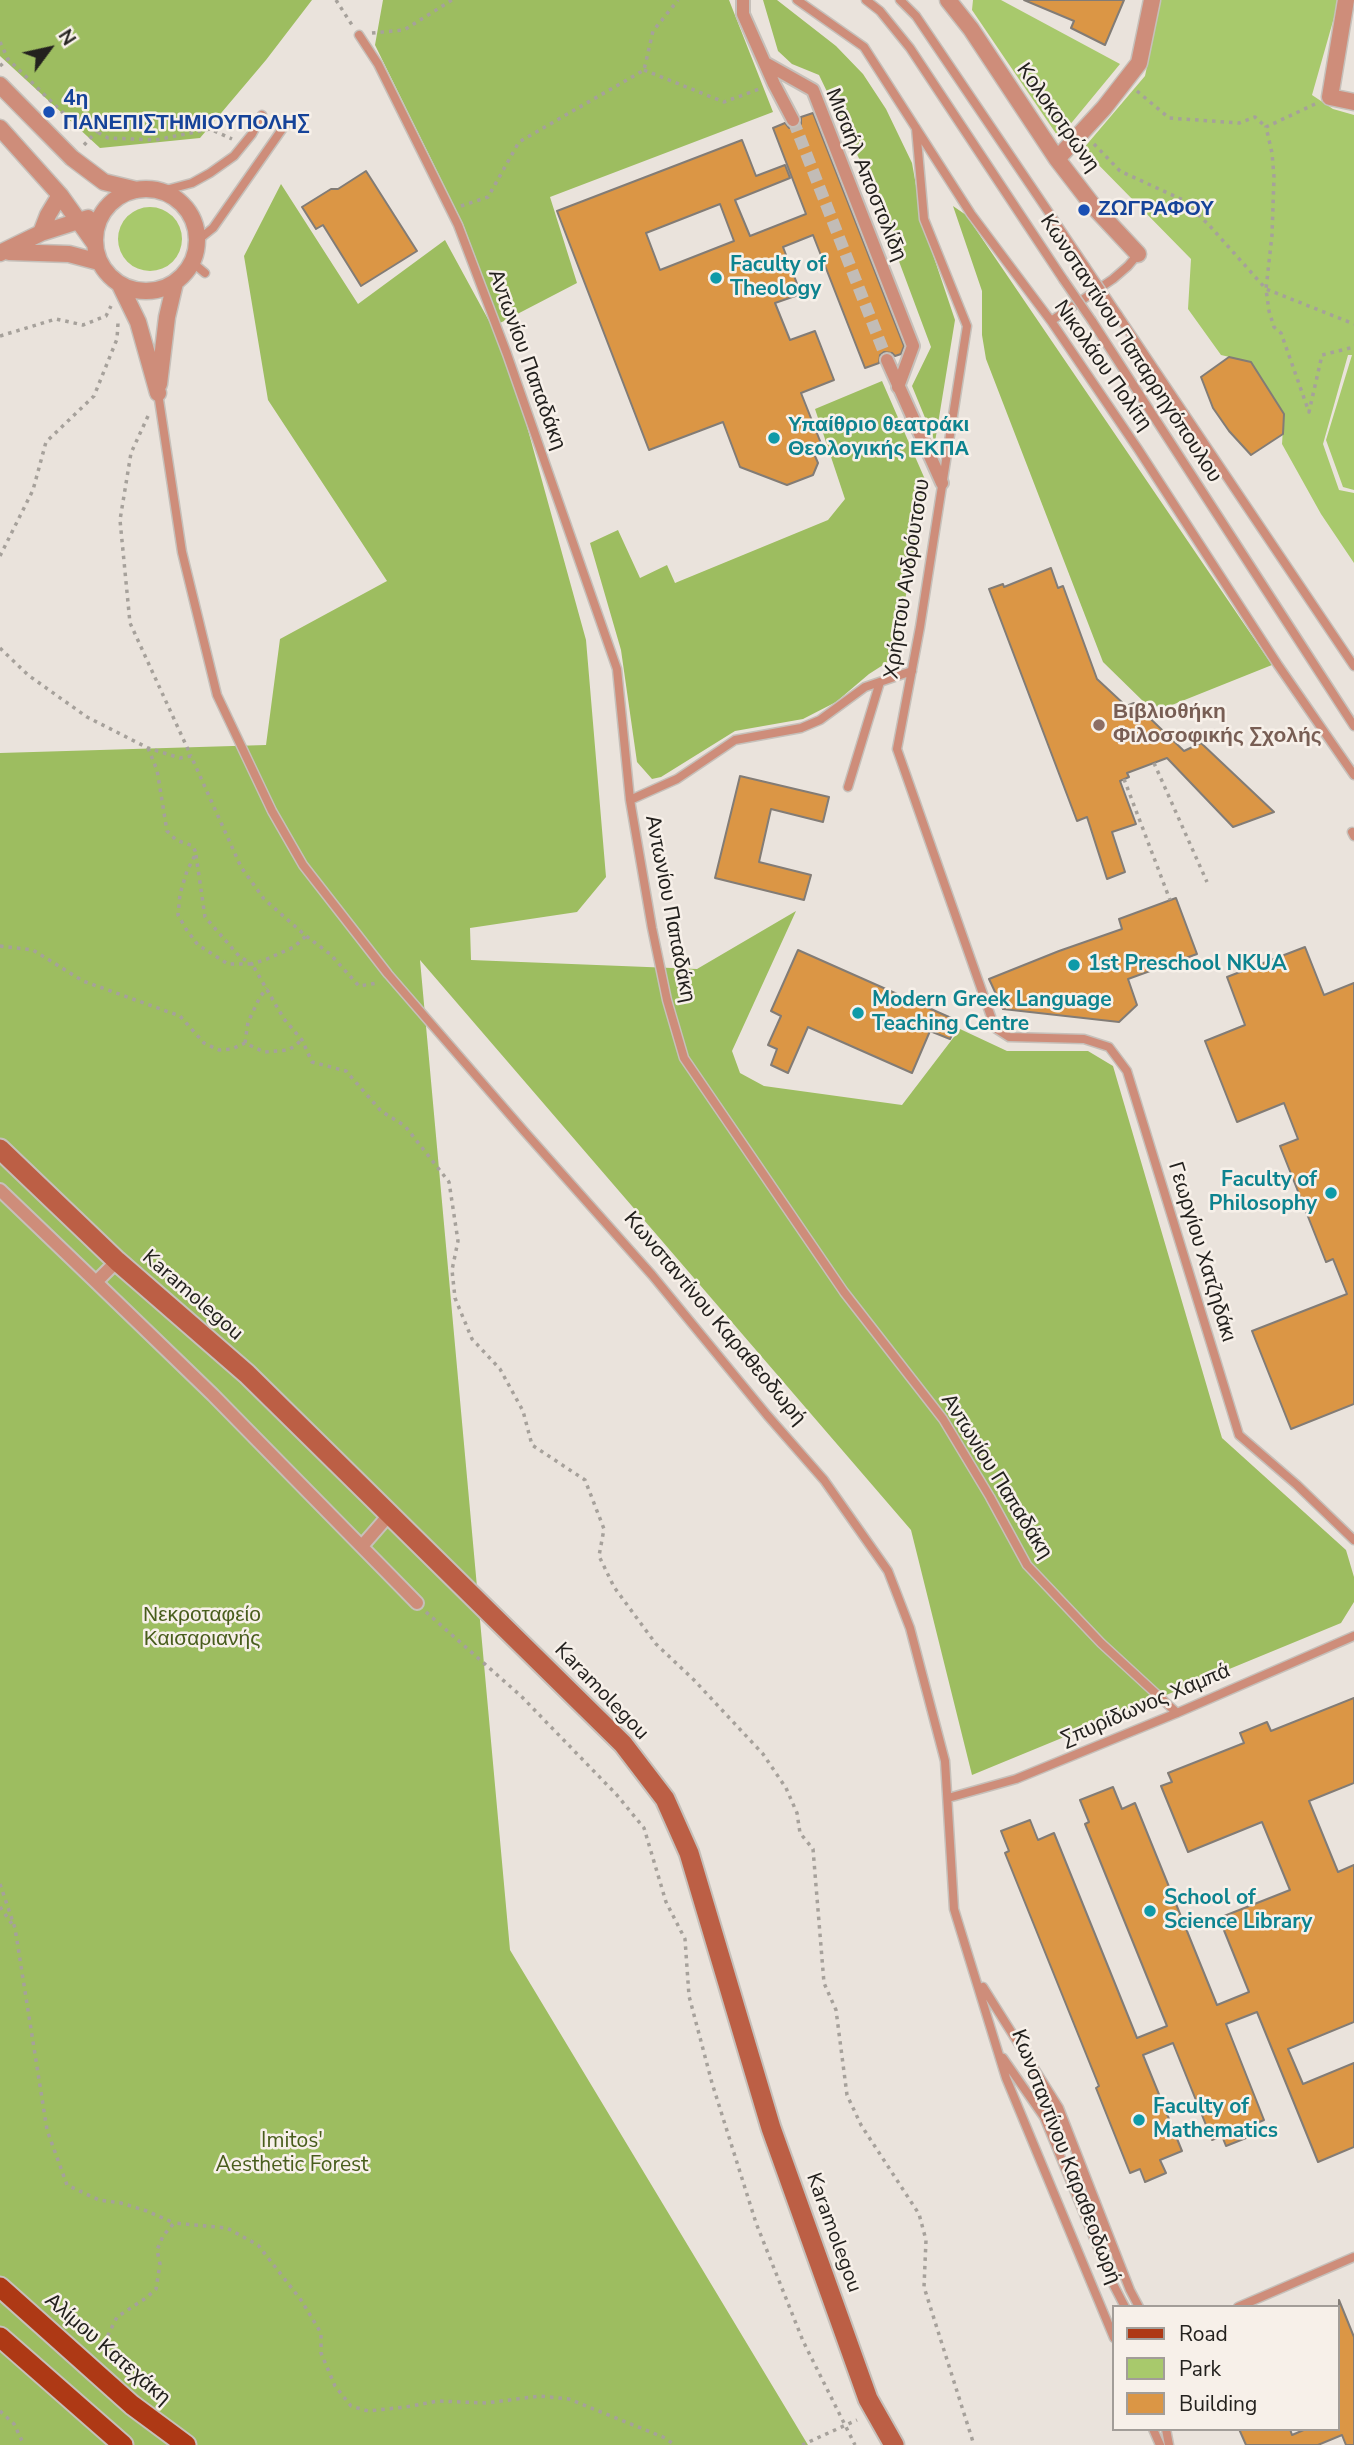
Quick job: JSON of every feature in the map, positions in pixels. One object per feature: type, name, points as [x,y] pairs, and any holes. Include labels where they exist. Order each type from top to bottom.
[{"type":"main road","name":"Karamolegou","points":[[0,1149],[117,1261],[247,1374],[623,1744],[665,1799],[689,1853],[771,2128],[868,2399],[894,2445]]},
{"type":"main road","name":"Αλίμου Κατεχάκη","points":[[0,2287],[132,2405],[186,2445]]},
{"type":"main road","points":[[0,2337],[123,2445]]},
{"type":"street","points":[[743,0],[743,14],[793,120]]},
{"type":"street","name":"Κολοκοτρώνη","points":[[948,0],[971,29],[1057,159],[1094,206],[1138,254]]},
{"type":"street","points":[[1057,159],[1126,82],[1139,63],[1152,0]]},
{"type":"street","points":[[1346,0],[1330,97],[1354,102]]},
{"type":"street","name":"Μισαήλ Αποστολίδη","points":[[765,63],[813,90],[913,346],[898,387]]},
{"type":"street","points":[[0,85],[72,159],[104,182],[136,190],[162,191],[180,202],[193,219],[198,240],[199,268],[158,291],[138,292],[120,285],[108,275],[99,262],[94,244],[80,221],[0,128]]},
{"type":"street","points":[[3,253],[41,233],[103,211],[118,197],[136,190]]},
{"type":"street","points":[[41,233],[60,195]]},
{"type":"street","points":[[94,244],[96,227],[103,211]]},
{"type":"street","points":[[3,253],[69,254],[99,262]]},
{"type":"street","name":"Κωνσταντίνου Καραθεοδωρή","points":[[158,393],[167,317],[175,283]]},
{"type":"street","name":"Κωνσταντίνου Καραθεοδωρή","points":[[120,285],[138,322],[158,393]]},
{"type":"street","points":[[887,359],[942,483]]},
{"type":"street","points":[[0,1190],[214,1395],[417,1603]]},
{"type":"street","points":[[96,1282],[117,1261]]},
{"type":"street","points":[[362,1546],[390,1516]]},
{"type":"lane","name":"Νικολάου Πολίτη","points":[[797,0],[864,47],[971,214],[1051,321],[1138,449],[1278,665],[1354,775]]},
{"type":"lane","name":"Κωνσταντίνου Παπαρρηγόπουλου","points":[[866,0],[880,11],[910,48],[1092,321],[1354,726]]},
{"type":"lane","name":"Κωνσταντίνου Παπαρρηγόπουλου","points":[[900,0],[916,16],[1354,666]]},
{"type":"lane","name":"Αντωνίου Παπαδάκη","points":[[359,35],[378,64],[450,209],[508,355],[617,669],[630,800],[654,940],[667,1000],[684,1058],[844,1292],[943,1419],[1027,1565],[1101,1643],[1177,1713]]},
{"type":"lane","points":[[162,191],[192,183],[234,156],[262,115]]},
{"type":"lane","points":[[198,240],[214,228],[285,125]]},
{"type":"lane","name":"Χρήστου Ανδρόυτσου","points":[[916,128],[925,219],[967,326],[897,749],[995,1028]]},
{"type":"lane","points":[[1051,321],[1113,279],[1129,266],[1138,254]]},
{"type":"lane","name":"Κωνσταντίνου Καραθεοδωρή","points":[[158,393],[182,552],[218,695],[271,811],[303,865],[388,974],[652,1275],[767,1415],[824,1479],[888,1571],[910,1628],[945,1761],[954,1909],[1006,2078],[1112,2333]]},
{"type":"lane","points":[[630,800],[677,779],[735,740],[801,728],[820,720],[865,687],[912,671]]},
{"type":"lane","points":[[848,787],[880,682]]},
{"type":"lane","name":"Γεωργίου Χατζηδάκι","points":[[995,1028],[1009,1037],[1084,1039],[1108,1047],[1127,1071],[1239,1436],[1297,1485],[1354,1540]]},
{"type":"lane","name":"Σπυρίδωνος Χαμπά","points":[[947,1798],[1016,1779],[1177,1713],[1353,1636]]},
{"type":"lane","points":[[976,1975],[1059,2108],[1138,2305]]},
{"type":"lane","points":[[998,2050],[1044,2117],[1124,2305]]},
{"type":"lane","points":[[1243,2305],[1354,2257]]},
{"type":"path","points":[[336,0],[359,35],[404,30],[452,0]]},
{"type":"path","points":[[450,209],[488,197],[519,142],[644,70],[653,31],[678,0]]},
{"type":"path","points":[[0,42],[8,58],[62,112],[108,138],[156,140],[210,129],[244,144]]},
{"type":"path","points":[[0,65],[8,58]]},
{"type":"path","points":[[644,70],[724,102],[774,84]]},
{"type":"path","points":[[1126,82],[1169,118],[1239,123],[1255,117],[1266,127],[1272,153],[1274,198],[1266,289],[1274,327],[1281,333],[1309,412],[1322,355],[1354,347]]},
{"type":"path","points":[[1266,127],[1330,97]]},
{"type":"path","points":[[1081,132],[1120,171],[1183,200],[1266,289],[1354,324]]},
{"type":"path","points":[[0,336],[56,319],[83,325],[106,316],[120,285]]},
{"type":"path","points":[[0,556],[33,490],[46,442],[94,396],[117,339],[120,285]]},
{"type":"path","points":[[158,393],[131,453],[120,520],[131,623],[241,867],[264,899],[330,954],[359,986],[377,983],[388,974]]},
{"type":"path","points":[[0,648],[28,675],[88,717],[148,748],[180,758],[191,756]]},
{"type":"path","points":[[148,748],[157,770],[167,831],[176,840],[193,846],[196,853],[205,916],[239,956],[252,964],[284,1019],[302,1041],[312,1062],[346,1071],[381,1111],[405,1126],[449,1182],[458,1241],[453,1270],[455,1298],[472,1339],[500,1369],[523,1411],[532,1445],[585,1480],[604,1530],[599,1556],[614,1587],[656,1644],[694,1680],[763,1754],[786,1788],[797,1813],[800,1833],[813,1849],[822,1970],[824,1983],[836,2010],[847,2095],[861,2124],[919,2214],[926,2240],[924,2287],[974,2445]]},
{"type":"path","points":[[1154,763],[1207,882]]},
{"type":"path","points":[[1124,779],[1170,900]]},
{"type":"path","points":[[196,853],[180,894],[178,915],[198,945],[228,964],[252,964],[294,947],[306,936]]},
{"type":"path","points":[[0,946],[33,950],[83,981],[180,1016],[204,1043],[219,1050],[233,1049],[245,1043]]},
{"type":"path","points":[[245,1043],[248,1022],[267,988]]},
{"type":"path","points":[[245,1043],[264,1052],[289,1050],[302,1041]]},
{"type":"path","points":[[417,1603],[521,1696],[644,1828],[666,1902],[685,1939],[689,1996],[712,2083],[756,2223],[798,2329],[855,2445]]},
{"type":"path","points":[[0,1884],[15,1928],[47,2130],[67,2185],[99,2200],[147,2211],[174,2224],[227,2228],[258,2245],[290,2285],[321,2333],[321,2353],[335,2386],[351,2406],[368,2411],[438,2401],[486,2403],[540,2396],[569,2399],[663,2437],[675,2445]]},
{"type":"path","points":[[0,1907],[15,1928]]},
{"type":"path","points":[[90,2368],[117,2317],[156,2289],[160,2264],[158,2250],[163,2236],[174,2224]]},
{"type":"path","points":[[0,2411],[14,2424],[24,2445]]},
{"type":"path","points":[[802,2445],[875,2411]]},
{"type":"green space","points":[[0,0],[312,0],[200,138],[100,148],[0,56]]},
{"type":"green space","points":[[383,0],[729,0],[773,112],[550,197],[577,283],[500,323],[463,224],[375,45]]},
{"type":"green space","points":[[763,0],[777,0],[836,46],[863,74],[886,109],[912,163],[923,225],[955,320],[935,442],[912,386],[931,347],[866,173],[819,75],[792,64],[778,51]]},
{"type":"green space","points":[[973,0],[1001,0],[1120,64],[1059,138],[972,10]]},
{"type":"green space","points":[[1161,0],[1339,0],[1312,95],[1333,109],[1354,115],[1354,490],[1343,487],[1326,440],[1352,355],[1348,355],[1323,444],[1339,490],[1354,493],[1354,563],[1321,514],[1282,444],[1284,414],[1251,362],[1221,355],[1188,309],[1191,259],[1083,149],[1145,76]]},
{"type":"green space","name":"Imitos' Aesthetic Forest","points":[[281,184],[358,304],[445,240],[507,354],[586,640],[606,877],[577,912],[470,928],[471,960],[697,969],[796,911],[732,1051],[740,1073],[764,1086],[902,1105],[960,1029],[1007,1051],[1088,1051],[1113,1066],[1222,1438],[1346,1550],[1354,1577],[1354,1602],[1341,1623],[972,1775],[911,1530],[420,960],[510,1950],[808,2445],[0,2445],[0,753],[266,745],[280,639],[387,581],[268,400],[244,256]]},
{"type":"green space","points":[[953,206],[966,215],[1272,665],[1167,707],[1148,706],[1103,662],[986,359],[982,335],[982,291]]},
{"type":"green space","points":[[150,207],[168,213],[176,221],[182,239],[176,257],[168,265],[150,271],[132,265],[124,257],[118,239],[124,221],[132,213]]},
{"type":"green space","points":[[882,381],[927,484],[894,658],[869,674],[836,702],[803,719],[735,731],[661,777],[652,779],[637,762],[621,650],[590,543],[618,530],[640,578],[667,565],[675,583],[828,520],[845,499],[815,409]]},
{"type":"building","points":[[1024,0],[1124,0],[1105,45],[1071,28],[1074,21]]},
{"type":"building","name":"Faculty of Theology","points":[[813,113],[904,346],[901,354],[895,356],[884,352],[880,355],[879,363],[865,368],[813,235],[783,247],[801,294],[775,303],[790,340],[815,331],[834,380],[801,393],[824,451],[815,456],[818,463],[813,475],[787,485],[740,467],[723,422],[649,450],[557,211],[742,140],[756,176],[785,165],[790,178],[735,200],[750,236],[806,214],[773,128],[785,123],[789,128],[796,128],[801,124],[801,117]],"holes":[[[720,204],[734,241],[660,270],[646,233]]]},
{"type":"building","points":[[366,171],[417,251],[361,286],[323,225],[316,229],[302,207]]},
{"type":"building","points":[[1229,357],[1251,362],[1284,414],[1283,434],[1251,455],[1213,408],[1201,377]]},
{"type":"building","name":"Βιβλιοθήκη Φιλοσοφικής Σχολής","points":[[1051,568],[1058,588],[1063,586],[1097,679],[1126,706],[1134,703],[1184,751],[1201,743],[1274,812],[1233,827],[1167,758],[1127,773],[1129,777],[1120,781],[1136,824],[1112,832],[1125,872],[1107,879],[1087,817],[1077,821],[989,589],[1003,584],[1004,587]]},
{"type":"building","points":[[740,776],[829,797],[823,822],[771,809],[759,862],[811,875],[804,900],[715,878]]},
{"type":"building","name":"1st Preschool NKUA","points":[[1176,898],[1197,954],[1128,979],[1137,1005],[1119,1022],[1003,1009],[989,979],[1122,929],[1119,919]]},
{"type":"building","name":"Faculty of Philosophy","points":[[1305,947],[1324,995],[1354,983],[1354,1404],[1291,1429],[1252,1331],[1347,1294],[1333,1259],[1326,1262],[1280,1146],[1298,1139],[1284,1103],[1237,1122],[1205,1041],[1245,1025],[1227,977]]},
{"type":"building","name":"Modern Greek Language Teaching Centre","points":[[798,950],[958,1021],[950,1039],[930,1031],[912,1073],[808,1027],[788,1073],[771,1065],[777,1049],[768,1045],[781,1016],[771,1011]]},
{"type":"building","points":[[1354,1698],[1354,1783],[1309,1801],[1338,1872],[1354,1865],[1354,2022],[1288,2049],[1303,2084],[1354,2063],[1354,2147],[1318,2162],[1257,2012],[1226,2024],[1264,2120],[1243,2129],[1246,2138],[1226,2146],[1222,2136],[1212,2140],[1173,2043],[1143,2055],[1182,2151],[1160,2160],[1166,2173],[1145,2182],[1140,2169],[1130,2173],[1096,2088],[1099,2086],[1005,1853],[1009,1851],[1001,1831],[1030,1820],[1038,1840],[1054,1833],[1137,2038],[1167,2026],[1085,1824],[1089,1822],[1080,1800],[1113,1787],[1122,1809],[1135,1803],[1217,2005],[1249,1992],[1219,1918],[1290,1890],[1262,1822],[1188,1852],[1161,1786],[1172,1782],[1168,1773],[1244,1743],[1240,1733],[1267,1722],[1271,1731]]},
{"type":"building","points":[[1339,2300],[1354,2337],[1354,2445],[1346,2445],[1342,2435],[1318,2445],[1246,2445],[1240,2431],[1291,2431],[1292,2435],[1301,2431],[1340,2431]]},
{"type":"tunnel","points":[[793,120],[887,360]]},
{"type":"place","name":"4η ΠΑΝΕΠΙΣΤΗΜΙΟΥΠΟΛΗΣ","points":[[49,112]]},
{"type":"place","name":"ΖΩΓΡΑΦΟΥ","points":[[1084,210]]},
{"type":"place","name":"Faculty of Theology","points":[[716,278]]},
{"type":"place","name":"Υπαίθριο θεατράκι Θεολογικής ΕΚΠΑ","points":[[774,438]]},
{"type":"place","name":"Βιβλιοθήκη Φιλοσοφικής Σχολής","points":[[1099,725]]},
{"type":"place","name":"1st Preschool NKUA","points":[[1074,965]]},
{"type":"place","name":"Modern Greek Language Teaching Centre","points":[[858,1013]]},
{"type":"place","name":"Faculty of Philosophy","points":[[1331,1193]]},
{"type":"place","name":"School of Science Library","points":[[1150,1911]]},
{"type":"place","name":"Faculty of Mathematics","points":[[1139,2120]]},
{"type":"park label","name":"Νεκροταφείο Καισαριανής","points":[[202,1628]]}]
